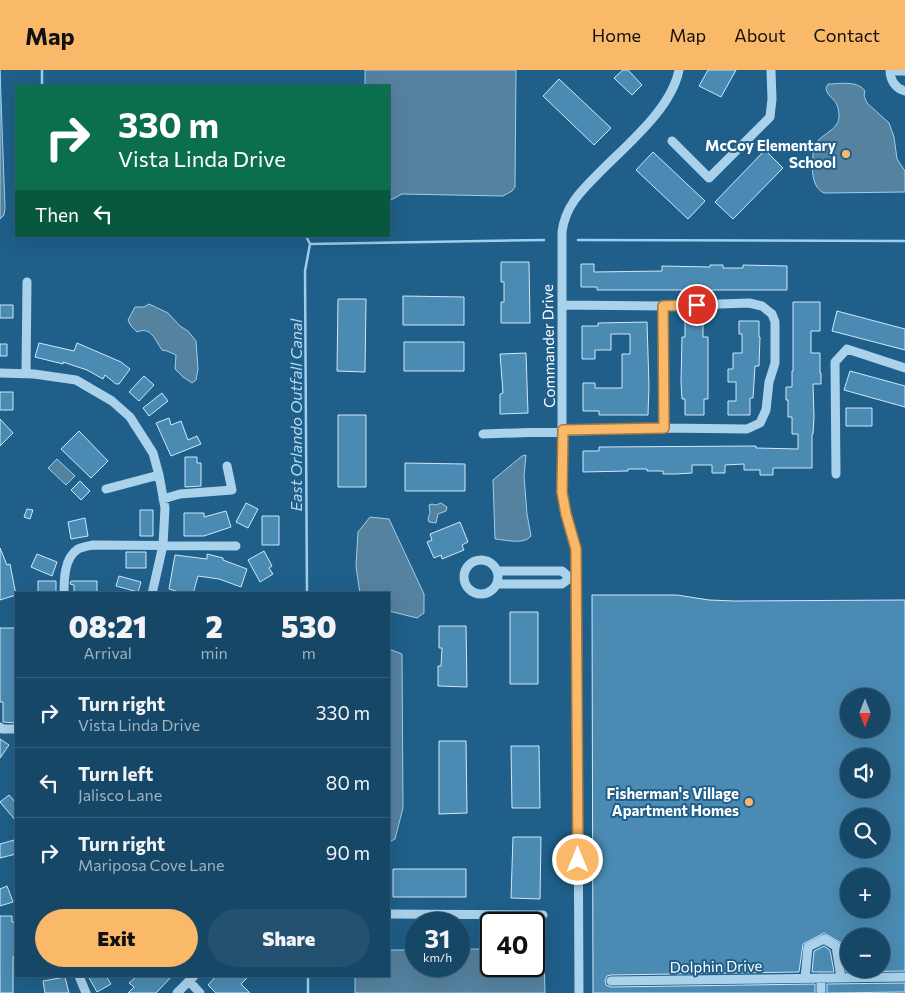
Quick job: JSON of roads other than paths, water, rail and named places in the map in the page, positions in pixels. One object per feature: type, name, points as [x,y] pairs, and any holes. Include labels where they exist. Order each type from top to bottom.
[{"type":"street","name":"Commander Drive","points":[[579,993],[574,578],[576,549],[562,492],[563,222],[574,200],[669,98],[679,70]]},
{"type":"street","points":[[672,141],[709,178],[770,117],[772,99],[771,70]]},
{"type":"street","points":[[905,70],[890,70],[892,81],[905,91]]},
{"type":"street","points":[[26,374],[27,282]]},
{"type":"street","points":[[483,434],[664,428],[747,429],[760,423],[766,410],[768,382],[775,363],[776,322],[772,314],[762,306],[749,304],[663,306],[562,305]]},
{"type":"street","points":[[663,306],[664,428]]},
{"type":"street","points":[[836,474],[835,362],[847,349],[905,368]]},
{"type":"street","points":[[0,373],[76,380],[112,401],[130,417],[153,454],[164,499],[163,545],[152,592]]},
{"type":"street","points":[[164,499],[180,494],[232,490],[227,466]]},
{"type":"street","points":[[106,488],[159,475]]},
{"type":"street","points":[[64,592],[64,579],[68,562],[77,550],[93,544],[236,546]]},
{"type":"street","points":[[476,560],[487,560],[497,571],[496,584],[486,594],[475,593],[466,586],[464,574],[469,564],[476,560]]},
{"type":"street","points":[[496,584],[562,584],[574,578],[562,570],[497,571]]},
{"type":"street","points":[[0,727],[2,729],[15,729]]},
{"type":"street","points":[[390,914],[480,915]]},
{"type":"street","points":[[805,978],[808,947],[824,939],[836,946],[840,972]]},
{"type":"street","points":[[80,977],[86,993]]},
{"type":"street","name":"Dolphin Drive","points":[[890,977],[905,977]]},
{"type":"street","points":[[821,978],[821,993]]},
{"type":"street","name":"Dolphin Drive","points":[[610,981],[840,978]]},
{"type":"street","points":[[177,993],[192,979],[200,993]]},
{"type":"water","points":[[0,70],[5,208],[4,215],[0,219]]},
{"type":"water","points":[[365,70],[516,70],[515,187],[503,196],[402,194],[390,200],[390,85],[365,85]]},
{"type":"water","points":[[848,83],[858,85],[865,91],[864,96],[867,103],[889,123],[894,137],[897,159],[905,171],[905,192],[824,193],[819,190],[813,172],[814,146],[836,125],[839,114],[837,105],[827,91],[828,84]]},
{"type":"water","points":[[149,304],[168,313],[196,341],[198,369],[196,380],[192,383],[175,369],[176,355],[162,350],[149,332],[137,332],[131,326],[128,320],[135,307],[144,307]]},
{"type":"water","points":[[526,455],[524,476],[531,536],[528,539],[519,541],[495,539],[493,480],[522,456]]},
{"type":"water","points":[[57,459],[75,476],[66,485],[48,468]]},
{"type":"water","points":[[441,503],[447,507],[446,511],[438,514],[436,523],[429,522],[429,505]]},
{"type":"water","points":[[370,517],[389,519],[424,594],[424,613],[417,618],[390,611],[390,592],[360,592],[356,566],[358,532]]},
{"type":"water","points":[[390,649],[402,654],[403,808],[395,839],[390,842]]},
{"type":"water","points":[[470,949],[480,949],[480,977],[545,977],[545,993],[355,993],[355,977],[390,977],[390,950],[405,950],[405,977],[470,977]]},
{"type":"waterway","name":"East Orlando Outfall Canal","points":[[42,70],[42,85]]},
{"type":"waterway","name":"East Orlando Outfall Canal","points":[[306,237],[310,244],[305,271],[307,592]]},
{"type":"waterway","points":[[310,244],[544,240]]},
{"type":"waterway","points":[[578,240],[905,241]]},
{"type":"waterway","name":"East Orlando Outfall Canal","points":[[308,977],[308,993]]},
{"type":"place","name":"McCoy Elementary School","points":[[846,154]]},
{"type":"place","name":"Fisherman's Village Apartment Homes","points":[[749,802]]}]
